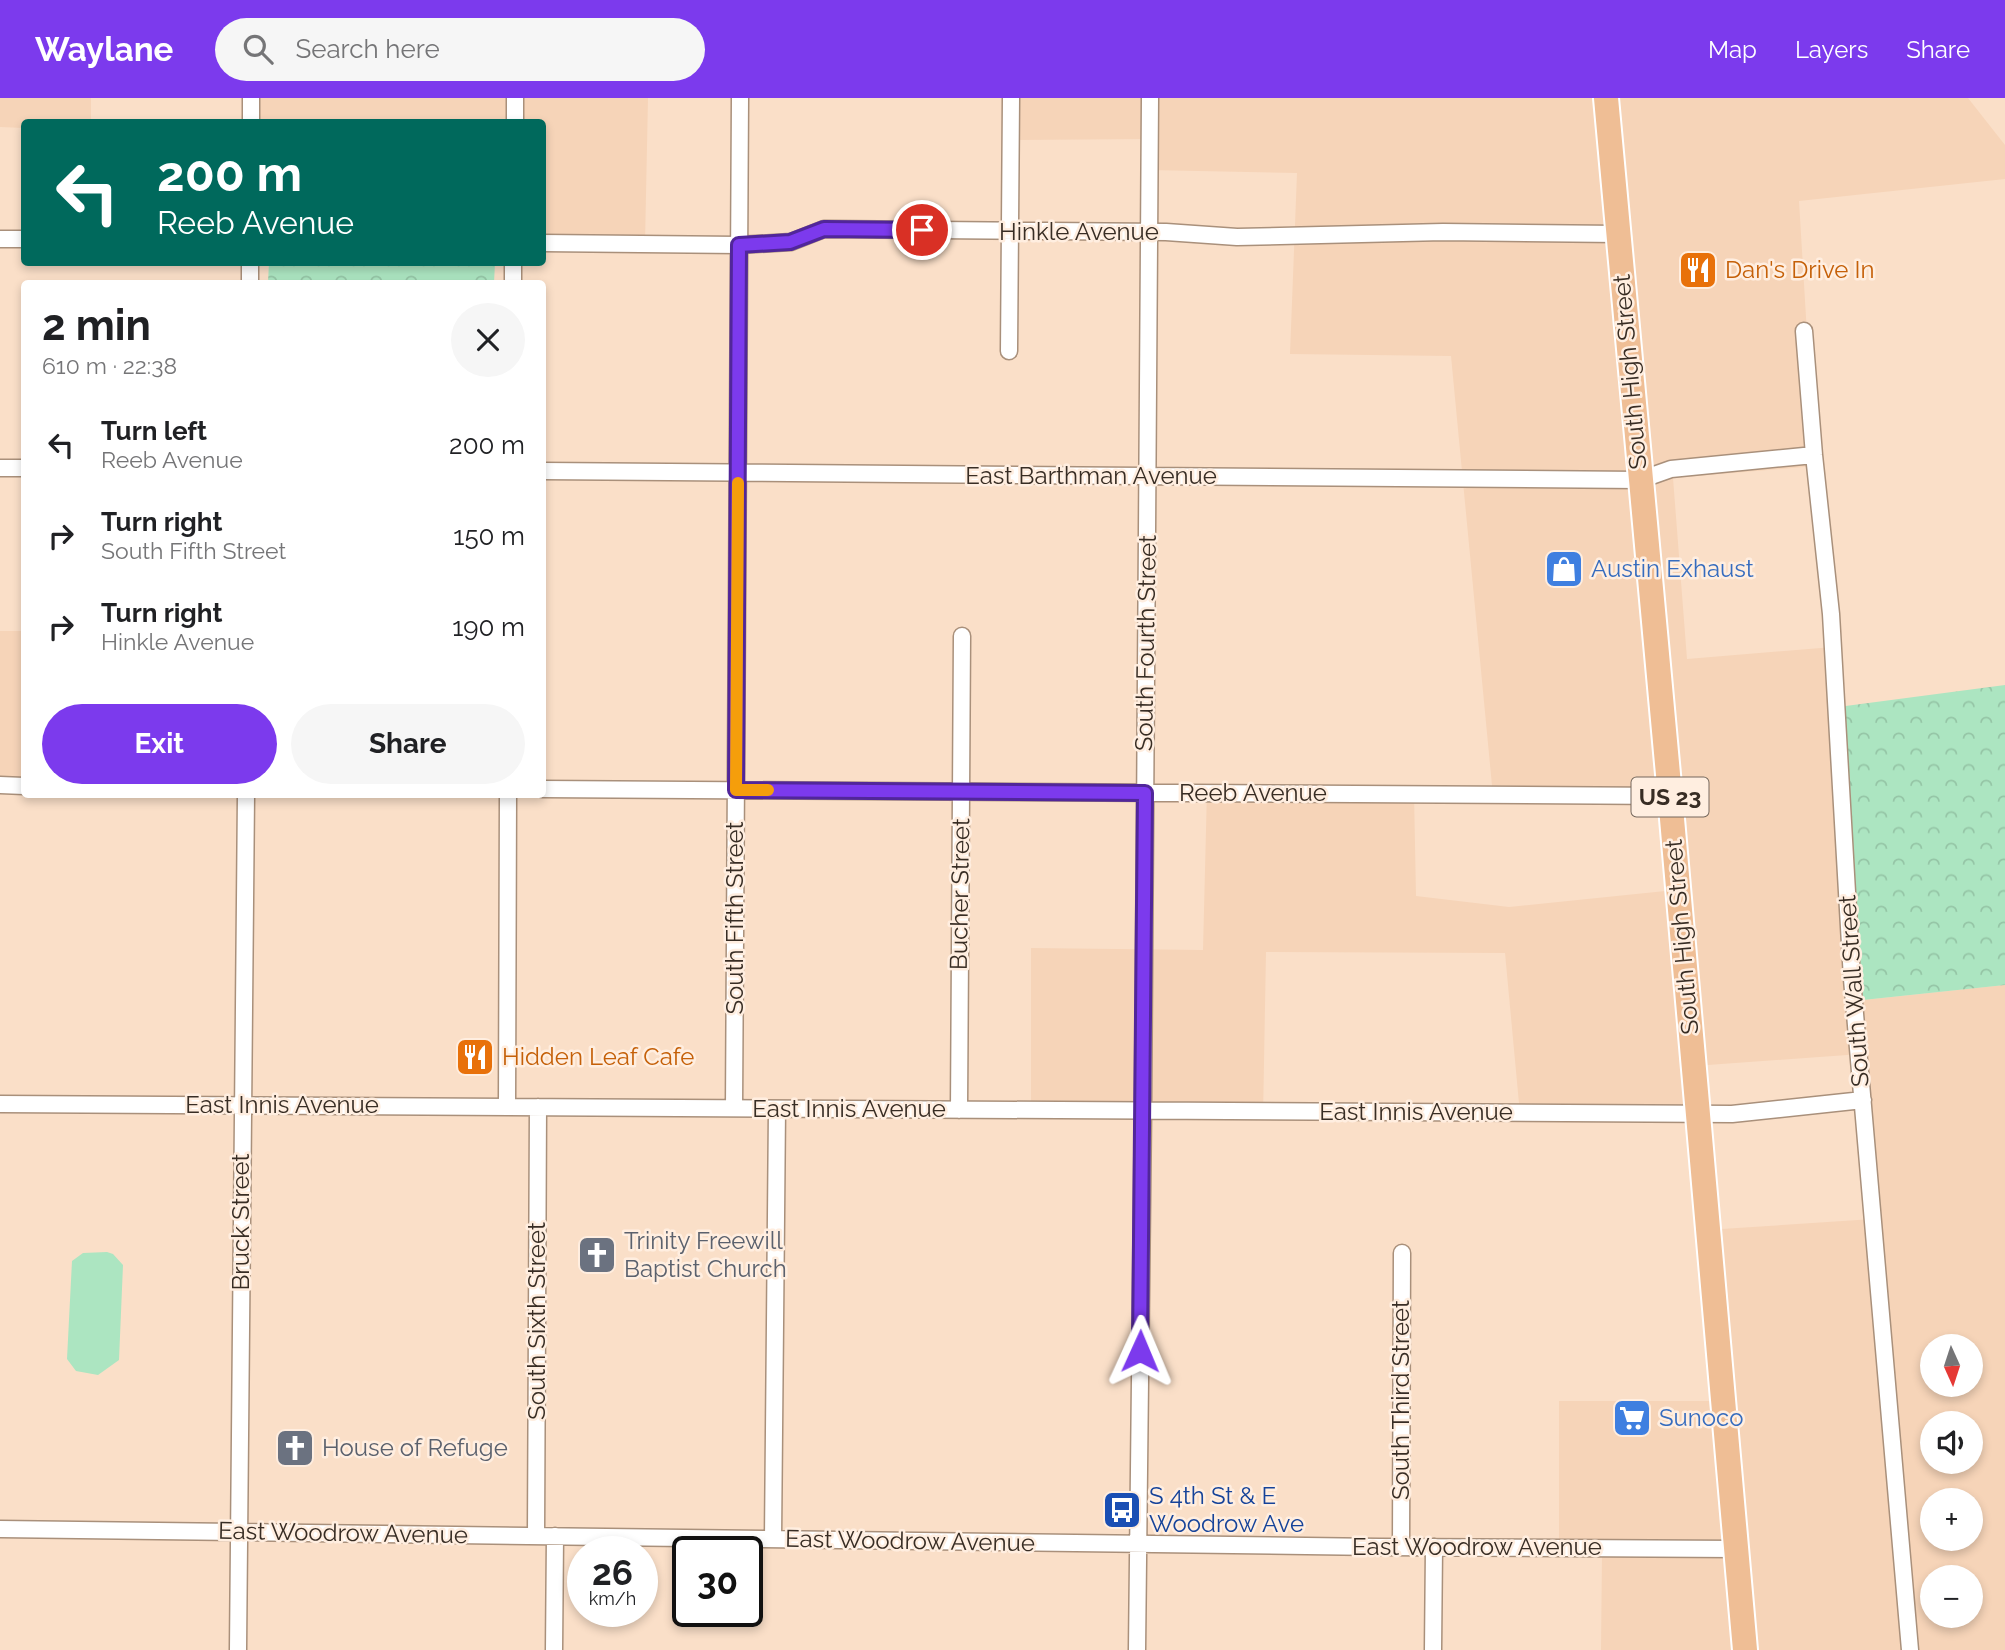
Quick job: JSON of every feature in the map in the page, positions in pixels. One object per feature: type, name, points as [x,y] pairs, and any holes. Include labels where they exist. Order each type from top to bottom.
[{"type":"main road","name":"South High Street","points":[[1606,98],[1745,1650]]},
{"type":"street","points":[[251,98],[251,119]]},
{"type":"street","points":[[514,119],[515,98]]},
{"type":"street","name":"South Fifth Street","points":[[733,1108],[740,98]]},
{"type":"street","points":[[1009,351],[1011,98]]},
{"type":"street","name":"South Fourth Street","points":[[1137,1650],[1150,98]]},
{"type":"street","name":"Hinkle Avenue","points":[[546,243],[739,245],[790,242],[824,229],[1149,232],[1237,237],[1443,232],[1618,234]]},
{"type":"street","points":[[0,239],[21,239]]},
{"type":"street","name":"South Wall Street","points":[[1804,331],[1830,614],[1851,966],[1910,1650]]},
{"type":"street","name":"East Barthman Avenue","points":[[546,471],[1640,480],[1671,469],[1814,455]]},
{"type":"street","points":[[0,468],[21,468]]},
{"type":"street","name":"Bucher Street","points":[[952,1110],[961,792],[962,636]]},
{"type":"street","points":[[0,785],[21,786]]},
{"type":"street","name":"Reeb Avenue","points":[[546,789],[1670,796]]},
{"type":"street","name":"Bruck Street","points":[[238,1650],[246,798]]},
{"type":"street","points":[[507,1107],[508,798]]},
{"type":"street","name":"East Innis Avenue","points":[[0,1104],[1731,1114],[1863,1100]]},
{"type":"street","name":"South Sixth Street","points":[[536,1536],[538,1107]]},
{"type":"street","points":[[773,1539],[776,1108]]},
{"type":"street","name":"South Third Street","points":[[1401,1547],[1402,1253]]},
{"type":"street","name":"East Woodrow Avenue","points":[[0,1529],[1737,1549]]},
{"type":"street","points":[[554,1650],[555,1536]]},
{"type":"street","points":[[1433,1650],[1434,1547]]},
{"type":"shaded area","points":[[0,98],[91,98],[91,119],[21,119],[21,128],[0,127]]},
{"type":"shaded area","points":[[252,98],[648,98],[645,243],[546,245],[546,119],[252,119]]},
{"type":"shaded area","points":[[1014,98],[1968,98],[2005,145],[2005,179],[1799,201],[1815,466],[1673,478],[1687,659],[1833,647],[1863,1000],[2005,985],[2005,1650],[1601,1650],[1602,1554],[1559,1548],[1559,1401],[1720,1401],[1706,1230],[1873,1219],[1861,1054],[1694,1066],[1699,1120],[1520,1114],[1505,953],[1266,952],[1263,1118],[1031,1116],[1031,948],[1203,950],[1207,790],[1414,793],[1416,896],[1509,907],[1675,890],[1667,798],[1493,796],[1451,356],[1290,354],[1297,173],[1149,170],[1151,139],[1015,140]]},
{"type":"shaded area","points":[[0,631],[21,631],[21,788],[0,788]]},
{"type":"green space","points":[[269,266],[495,266],[494,280],[268,280]]},
{"type":"green space","points":[[431,267],[475,268],[474,280],[431,280]]},
{"type":"green space","points":[[2005,685],[2005,985],[1863,1000],[1838,707]]},
{"type":"green space","points":[[83,1253],[113,1254],[123,1265],[119,1360],[98,1375],[76,1371],[67,1359],[72,1261]]},
{"type":"slow traffic","points":[[738,483],[736,790],[768,790]]},
{"type":"place","name":"Dan's Drive In","points":[[1698,270]]},
{"type":"place","name":"Austin Exhaust","points":[[1564,569]]},
{"type":"place","name":"Hidden Leaf Cafe","points":[[475,1057]]},
{"type":"place","name":"Trinity Freewill Baptist Church","points":[[597,1255]]},
{"type":"place","name":"Sunoco","points":[[1632,1418]]},
{"type":"place","name":"House of Refuge","points":[[295,1448]]},
{"type":"place","name":"S 4th St & E Woodrow Ave","points":[[1122,1510]]},
{"type":"route","points":[[922,230],[824,229],[790,242],[739,245],[736,790],[1145,793],[1140,1351]]}]
